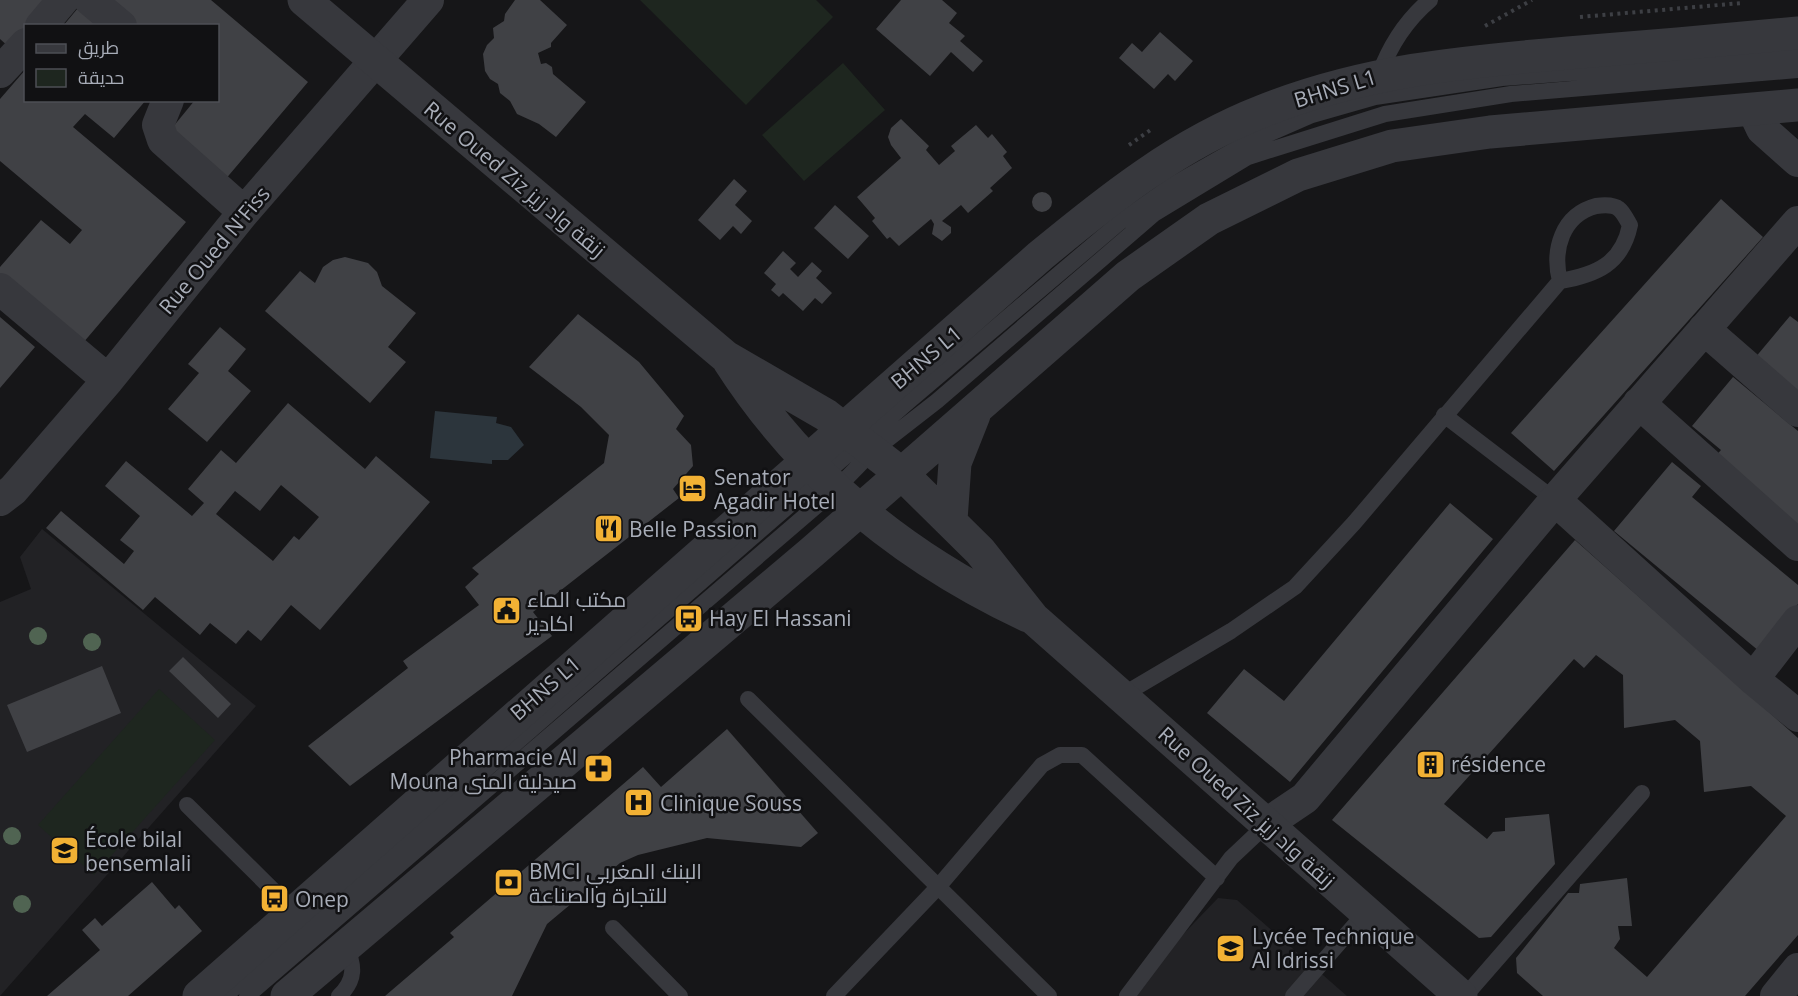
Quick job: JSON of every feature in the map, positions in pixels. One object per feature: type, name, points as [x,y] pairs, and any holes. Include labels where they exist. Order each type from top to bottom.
[{"type":"street","points":[[43,24],[63,0]]},
{"type":"street","points":[[90,0],[119,24]]},
{"type":"street","name":"Rue Oued Ziz زنقة واد زيز","points":[[304,0],[726,357],[781,387],[860,440],[902,474],[980,551],[1033,618],[1463,996]]},
{"type":"street","name":"Rue Oued N'Fiss","points":[[0,500],[13,490],[108,381],[244,212],[428,0]]},
{"type":"street","points":[[287,996],[345,945],[831,484],[860,440],[1040,256],[1148,171],[1206,138],[1261,111],[1335,86],[1379,75],[1446,64],[1798,33]]},
{"type":"street","points":[[167,102],[158,125],[163,140],[244,212]]},
{"type":"street","points":[[199,996],[524,712],[831,484],[902,474],[1128,276],[1168,246],[1253,195],[1298,175],[1392,146],[1441,137],[1798,105]]},
{"type":"street","points":[[1753,110],[1762,129],[1798,161]]},
{"type":"street","points":[[1268,823],[1305,798],[1638,403],[1704,329],[1792,239]]},
{"type":"street","points":[[0,289],[108,381]]},
{"type":"street","points":[[1704,329],[1798,411]]},
{"type":"street","name":"Rue Oued Ziz زنقة واد زيز","points":[[726,357],[761,407],[831,484],[948,573],[1033,618]]},
{"type":"street","points":[[1638,403],[1798,545]]},
{"type":"street","points":[[951,520],[955,463],[966,429],[977,408]]},
{"type":"street","points":[[1555,500],[1753,679],[1798,716]]},
{"type":"street","points":[[1753,679],[1798,621]]},
{"type":"street","points":[[1776,996],[1798,969]]},
{"type":"lane","points":[[1379,75],[1389,47],[1407,22],[1430,0]]},
{"type":"lane","name":"BHNS L1","points":[[860,440],[1120,222],[1171,186],[1245,144],[1312,116],[1375,97],[1502,78],[1798,56]]},
{"type":"lane","name":"BHNS L1","points":[[860,440],[937,401],[1154,213],[1248,157],[1385,114],[1477,99],[1511,94],[1798,70]]},
{"type":"lane","points":[[1121,696],[1231,631],[1294,587],[1354,523],[1560,281],[1588,276],[1613,260],[1628,236],[1630,225],[1619,209],[1604,204],[1584,209],[1566,225],[1558,245],[1556,265],[1560,281]]},
{"type":"lane","points":[[1444,415],[1555,500]]},
{"type":"lane","name":"BHNS L1","points":[[225,996],[831,484]]},
{"type":"lane","name":"BHNS L1","points":[[247,996],[831,484]]},
{"type":"lane","points":[[748,699],[1049,996]]},
{"type":"lane","points":[[834,996],[938,886],[1042,765],[1060,755],[1082,754],[1217,878]]},
{"type":"lane","points":[[1463,996],[1642,793]]},
{"type":"lane","points":[[187,805],[294,911]]},
{"type":"lane","points":[[1127,996],[1217,878],[1248,840],[1268,823]]},
{"type":"lane","points":[[1293,996],[1366,912]]},
{"type":"lane","points":[[613,928],[680,996]]},
{"type":"lane","points":[[339,996],[351,982],[353,971],[352,961],[345,945]]},
{"type":"path","points":[[1485,26],[1532,0]]},
{"type":"shaded area","points":[[435,411],[497,417],[496,423],[511,427],[524,445],[508,460],[492,460],[492,464],[430,458]]},
{"type":"shaded area","name":"École bilal bensemlali","points":[[42,529],[256,706],[0,996],[0,602],[31,589],[20,557]]},
{"type":"shaded area","name":"Lycée Technique Al Idrissi","points":[[1218,898],[1237,900],[1347,996],[1124,996]]},
{"type":"green space","points":[[640,0],[816,0],[833,17],[746,105]]},
{"type":"green space","points":[[843,63],[885,110],[804,181],[762,135]]},
{"type":"green space","points":[[159,689],[215,740],[94,875],[38,825]]},
{"type":"building","points":[[0,0],[49,0],[29,24],[24,24],[24,29],[9,47],[0,39]]},
{"type":"building","points":[[97,0],[211,0],[308,82],[224,181],[168,133],[193,102],[219,102],[219,24],[126,24]]},
{"type":"building","points":[[515,0],[540,0],[567,25],[551,43],[551,47],[538,53],[541,64],[546,63],[552,67],[553,74],[586,102],[556,137],[539,124],[517,114],[510,101],[500,93],[498,84],[490,79],[485,71],[483,54],[487,45],[494,38],[493,28],[504,21],[505,14]]},
{"type":"building","points":[[901,0],[942,0],[957,13],[949,23],[965,36],[960,41],[983,61],[973,72],[951,52],[930,76],[876,29]]},
{"type":"building","points":[[78,8],[96,24],[65,24]]},
{"type":"building","points":[[1160,32],[1193,61],[1175,81],[1168,74],[1154,89],[1119,58],[1132,43],[1142,52]]},
{"type":"building","points":[[24,71],[24,102],[144,102],[114,138],[85,114],[73,127],[186,222],[77,350],[0,284],[0,267],[41,220],[70,244],[82,230],[0,161],[0,99]]},
{"type":"building","points":[[901,119],[929,146],[926,150],[939,165],[955,151],[951,146],[976,125],[988,138],[992,134],[1007,152],[1003,156],[1012,168],[990,188],[993,191],[968,213],[961,205],[942,221],[951,227],[951,233],[942,241],[932,234],[934,224],[931,219],[899,246],[890,237],[887,239],[872,221],[875,218],[857,197],[901,158],[888,137],[891,128]]},
{"type":"building","points":[[734,179],[747,191],[735,205],[752,221],[741,234],[733,226],[720,240],[698,220]]},
{"type":"building","points":[[1042,192],[1049,195],[1052,202],[1049,209],[1042,212],[1035,209],[1032,202],[1035,195]]},
{"type":"building","points":[[1721,199],[1763,237],[1554,471],[1511,433]]},
{"type":"building","points":[[835,205],[869,236],[848,259],[814,228]]},
{"type":"building","points":[[783,251],[796,263],[790,269],[798,277],[812,262],[822,271],[816,278],[832,293],[822,304],[815,298],[803,311],[783,293],[779,297],[771,290],[776,284],[764,273]]},
{"type":"building","points":[[345,257],[368,263],[377,272],[382,286],[416,313],[388,347],[406,362],[370,403],[265,311],[300,271],[315,283],[323,267],[333,260]]},
{"type":"building","points":[[578,314],[639,362],[684,416],[676,429],[691,445],[693,466],[673,489],[679,498],[533,612],[552,636],[350,786],[308,746],[408,668],[403,661],[479,605],[465,587],[479,574],[472,568],[604,463],[609,435],[581,407],[529,367]]},
{"type":"building","points":[[1790,316],[1798,322],[1798,405],[1749,365]]},
{"type":"building","points":[[0,317],[35,347],[0,388]]},
{"type":"building","points":[[220,327],[246,349],[228,371],[251,391],[207,442],[168,409],[199,373],[188,364]]},
{"type":"building","points":[[1733,377],[1798,431],[1798,530],[1713,459],[1721,450],[1692,426]]},
{"type":"building","points":[[288,403],[365,469],[376,456],[430,502],[320,630],[291,605],[261,641],[248,630],[236,644],[210,623],[200,635],[155,597],[143,610],[46,528],[61,511],[124,564],[134,551],[120,540],[140,516],[105,486],[126,461],[192,516],[204,503],[188,489],[221,450],[236,463]],"holes":[[[281,485],[319,517],[299,540],[294,536],[273,561],[216,514],[235,491],[260,511]]]},
{"type":"building","points":[[1672,462],[1701,486],[1692,497],[1798,585],[1798,604],[1759,651],[1614,531]]},
{"type":"building","points":[[1450,503],[1493,539],[1290,782],[1207,713],[1244,669],[1284,701]]},
{"type":"building","name":"résidence","points":[[1575,540],[1798,738],[1798,935],[1745,996],[1543,996],[1517,973],[1516,958],[1568,893],[1579,893],[1580,884],[1627,878],[1632,926],[1618,926],[1620,939],[1614,948],[1647,977],[1786,816],[1751,786],[1704,792],[1700,741],[1675,720],[1624,728],[1623,675],[1596,655],[1584,668],[1574,659],[1444,804],[1487,839],[1493,832],[1505,831],[1505,818],[1549,814],[1555,864],[1491,937],[1479,938],[1332,820]]},
{"type":"building","points":[[183,657],[231,704],[218,718],[169,671]]},
{"type":"building","points":[[102,666],[121,713],[27,752],[7,705]]},
{"type":"building","points":[[727,729],[818,833],[801,847],[707,838],[638,855],[620,863],[547,924],[512,996],[385,996],[454,937],[450,933],[643,767],[661,787]]},
{"type":"building","points":[[152,882],[175,909],[179,905],[202,931],[128,996],[47,996],[100,950],[82,930],[95,918],[102,926]]},
{"type":"place","name":"Senator Agadir Hotel","points":[[693,489]]},
{"type":"place","name":"Belle Passion","points":[[608,529]]},
{"type":"place","name":"مكتب الماء اكادير","points":[[506,611]]},
{"type":"place","name":"Hay El Hassani","points":[[688,618]]},
{"type":"place","name":"résidence","points":[[1430,764]]},
{"type":"place","name":"Pharmacie Al Mouna صيدلية المنى","points":[[598,769]]},
{"type":"place","name":"Clinique Souss","points":[[639,803]]},
{"type":"place","name":"École bilal bensemlali","points":[[64,851]]},
{"type":"place","name":"BMCI البنك المغربي للتجارة والصناعة","points":[[508,883]]},
{"type":"place","name":"Onep","points":[[274,899]]},
{"type":"place","name":"Lycée Technique Al Idrissi","points":[[1231,948]]}]
